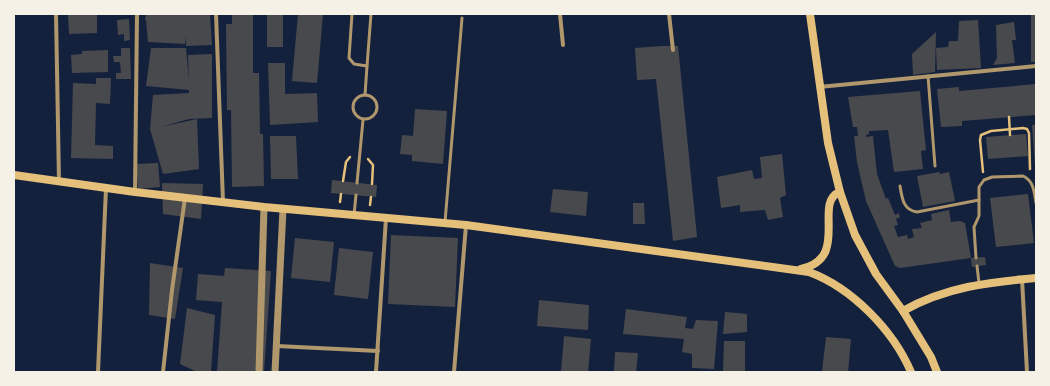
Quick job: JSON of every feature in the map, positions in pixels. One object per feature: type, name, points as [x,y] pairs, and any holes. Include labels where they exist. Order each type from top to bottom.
[{"type":"main road","points":[[810,14],[828,143],[840,192],[859,241],[876,274],[903,311],[931,357],[936,372]]},
{"type":"main road","points":[[14,175],[223,203],[466,225],[798,270],[820,276],[840,289],[861,306],[885,330],[897,346],[911,372]]},
{"type":"main road","points":[[798,270],[814,265],[825,254],[829,240],[830,203],[833,196],[840,192]]},
{"type":"main road","points":[[903,311],[937,294],[979,283],[1036,278]]},
{"type":"street","points":[[56,14],[59,182]]},
{"type":"street","points":[[135,192],[137,14]]},
{"type":"street","points":[[216,14],[223,203]]},
{"type":"street","points":[[560,14],[563,44]]},
{"type":"street","points":[[669,14],[673,50]]},
{"type":"street","points":[[819,87],[1036,66]]},
{"type":"street","points":[[98,372],[106,188]]},
{"type":"street","points":[[163,372],[172,290],[185,198]]},
{"type":"street","points":[[259,372],[264,207]]},
{"type":"street","points":[[275,372],[282,209]]},
{"type":"street","points":[[376,372],[386,218]]},
{"type":"street","points":[[454,372],[466,225]]},
{"type":"street","points":[[1022,279],[1027,372]]},
{"type":"street","points":[[276,346],[378,351]]},
{"type":"lane","points":[[352,14],[349,58],[354,64],[367,66]]},
{"type":"lane","points":[[364,95],[371,14]]},
{"type":"lane","points":[[445,224],[462,18]]},
{"type":"lane","points":[[928,76],[935,166]]},
{"type":"lane","points":[[364,95],[374,99],[378,108],[373,117],[363,120],[354,114],[353,104],[355,99],[364,95]]},
{"type":"lane","points":[[357,183],[363,120]]},
{"type":"lane","points":[[976,258],[974,227],[979,216],[980,187],[984,180],[992,177],[1018,176],[1027,178],[1030,181],[1036,203]]},
{"type":"lane","points":[[900,186],[905,206],[913,212],[979,200]]},
{"type":"lane","points":[[354,216],[356,195]]},
{"type":"lane","points":[[977,266],[979,283]]},
{"type":"path","points":[[1009,117],[1010,135]]},
{"type":"path","points":[[984,180],[980,140],[981,135],[986,132],[1025,128],[1028,131],[1030,181]]},
{"type":"building","points":[[68,14],[97,14],[97,33],[69,34]]},
{"type":"building","points":[[146,14],[210,14],[212,45],[186,46],[186,37],[185,44],[148,42],[145,20]]},
{"type":"building","points":[[232,14],[253,14],[253,73],[259,73],[260,134],[263,134],[264,186],[232,187],[231,110],[227,110],[226,24],[232,24]]},
{"type":"building","points":[[267,14],[283,14],[283,47],[267,47]]},
{"type":"building","points":[[298,14],[323,14],[317,83],[292,81]]},
{"type":"building","points":[[1031,14],[1036,14],[1036,62],[1031,62]]},
{"type":"building","points":[[129,19],[130,40],[124,41],[124,34],[118,35],[117,20]]},
{"type":"building","points":[[978,20],[981,68],[937,70],[936,48],[948,47],[949,41],[958,41],[959,21]]},
{"type":"building","points":[[1014,22],[1016,40],[1012,40],[1015,63],[993,65],[997,58],[996,25]]},
{"type":"building","points":[[936,32],[935,72],[913,75],[912,54]]},
{"type":"building","points":[[678,46],[697,237],[673,241],[656,79],[637,80],[635,48]]},
{"type":"building","points":[[121,48],[130,48],[131,79],[116,79],[116,73],[121,73],[120,62],[114,62],[113,56],[121,56]]},
{"type":"building","points":[[151,48],[186,48],[189,81],[188,55],[212,54],[212,118],[189,119],[161,127],[197,119],[199,169],[163,174],[150,129],[153,95],[189,93],[189,90],[146,86]]},
{"type":"building","points":[[108,50],[108,72],[72,73],[71,55],[82,54],[82,51]]},
{"type":"building","points":[[268,63],[285,63],[285,94],[317,93],[318,122],[270,125]]},
{"type":"building","points":[[96,78],[111,78],[110,104],[96,103],[95,145],[113,146],[113,159],[71,158],[73,83],[96,84]]},
{"type":"building","points":[[1036,84],[1036,115],[962,121],[962,126],[941,127],[937,89],[959,87],[959,91]]},
{"type":"building","points":[[920,91],[926,150],[921,151],[923,169],[894,172],[888,130],[869,131],[869,134],[866,135],[866,137],[873,136],[877,174],[886,199],[888,198],[895,215],[899,213],[900,217],[896,219],[898,225],[894,226],[898,237],[907,235],[908,239],[914,237],[912,229],[922,228],[920,223],[932,220],[931,214],[949,210],[951,222],[960,221],[965,223],[971,258],[900,268],[895,266],[866,201],[857,162],[854,136],[858,136],[857,127],[853,127],[848,97]]},
{"type":"building","points":[[415,109],[447,111],[443,164],[412,161],[412,155],[400,154],[402,135],[413,136]]},
{"type":"building","points":[[1032,125],[1036,125],[1036,166],[1035,166]]},
{"type":"building","points":[[1026,134],[1028,156],[988,159],[986,137]]},
{"type":"building","points":[[270,136],[296,136],[298,179],[271,179]]},
{"type":"building","points":[[782,154],[786,195],[780,198],[783,217],[768,220],[765,210],[740,212],[740,205],[721,208],[717,177],[752,170],[754,179],[762,178],[760,157]]},
{"type":"building","points":[[158,163],[160,187],[138,189],[136,164]]},
{"type":"building","points":[[939,172],[940,174],[949,172],[955,201],[923,207],[917,176]]},
{"type":"building","points":[[332,180],[377,185],[376,197],[331,193]]},
{"type":"building","points":[[162,183],[203,184],[201,219],[163,214]]},
{"type":"building","points":[[553,189],[588,192],[586,216],[550,212]]},
{"type":"building","points":[[1028,194],[1034,243],[996,247],[990,198]]},
{"type":"building","points":[[633,203],[644,203],[645,224],[633,224]]},
{"type":"building","points":[[391,235],[458,238],[455,307],[388,304]]},
{"type":"building","points":[[295,238],[334,242],[330,282],[291,278]]},
{"type":"building","points":[[339,248],[373,252],[368,299],[334,295]]},
{"type":"building","points":[[985,257],[986,265],[972,267],[971,258]]},
{"type":"building","points":[[150,263],[183,268],[175,319],[149,315]]},
{"type":"building","points":[[225,268],[271,271],[264,372],[217,372],[222,302],[196,300],[198,274],[224,276]]},
{"type":"building","points":[[539,300],[589,305],[588,330],[537,326]]},
{"type":"building","points":[[187,308],[215,315],[211,372],[197,372],[180,364]]},
{"type":"building","points":[[626,309],[687,317],[685,328],[693,329],[696,320],[718,321],[714,369],[692,368],[692,354],[682,352],[684,339],[623,334]]},
{"type":"building","points":[[725,312],[747,314],[747,332],[723,334]]},
{"type":"building","points":[[564,336],[591,339],[588,372],[561,372]]},
{"type":"building","points":[[826,337],[851,339],[848,372],[822,372]]},
{"type":"building","points":[[724,341],[745,341],[745,372],[723,372]]},
{"type":"building","points":[[615,352],[638,353],[636,372],[614,372]]}]
